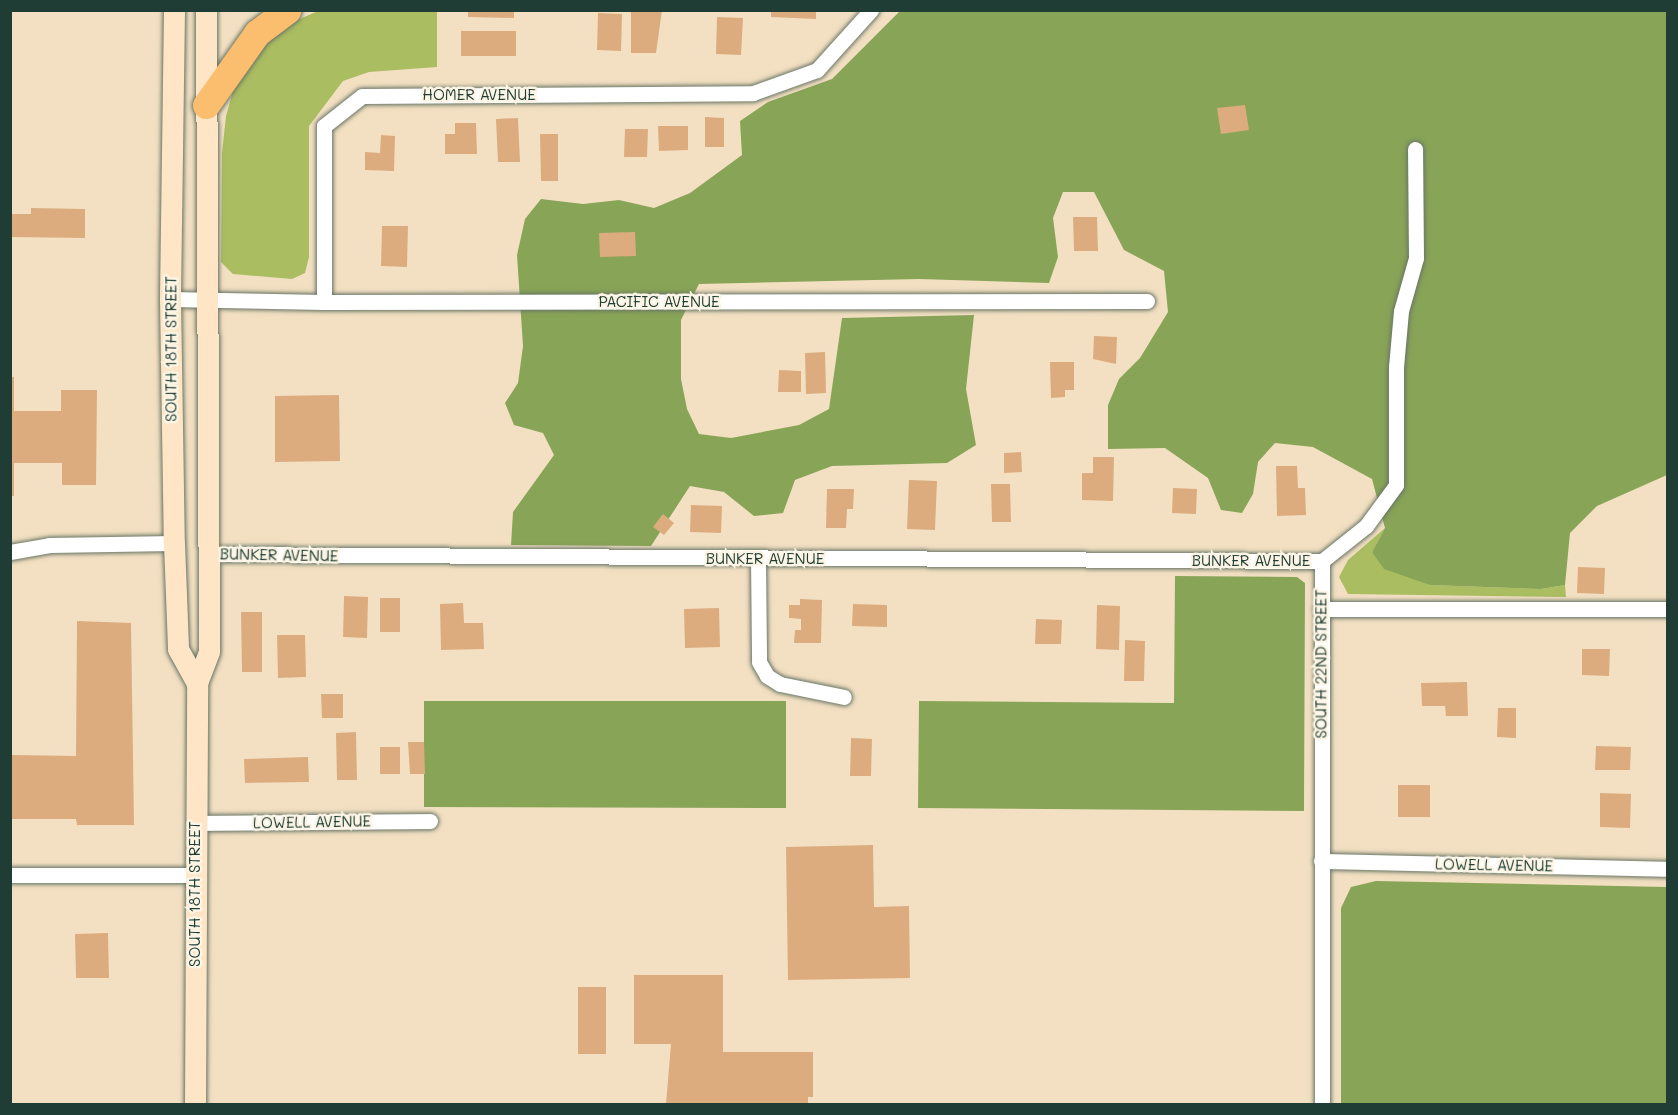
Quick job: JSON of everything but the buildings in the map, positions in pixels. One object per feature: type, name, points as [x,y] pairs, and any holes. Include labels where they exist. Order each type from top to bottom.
[{"type":"highway","points":[[206,105],[257,33],[287,10]]},
{"type":"main road","name":"SOUTH 18TH STREET","points":[[174,10],[170,299],[174,543],[178,649],[197,683]]},
{"type":"main road","name":"SOUTH 18TH STREET","points":[[195,1104],[197,683],[209,651],[206,10]]},
{"type":"street","name":"HOMER AVENUE","points":[[324,302],[324,126],[362,96],[753,93],[817,70],[871,10]]},
{"type":"street","points":[[1322,561],[1366,526],[1396,485],[1396,367],[1401,311],[1416,258],[1414,149]]},
{"type":"street","name":"PACIFIC AVENUE","points":[[170,299],[324,302],[1147,301]]},
{"type":"street","points":[[10,552],[49,545],[174,543]]},
{"type":"street","name":"BUNKER AVENUE","points":[[209,554],[1322,561]]},
{"type":"street","points":[[758,559],[759,662],[767,676],[780,684],[844,697]]},
{"type":"street","name":"SOUTH 22ND STREET","points":[[1322,561],[1322,1104]]},
{"type":"street","points":[[1321,609],[1668,609]]},
{"type":"street","name":"LOWELL AVENUE","points":[[195,823],[430,821]]},
{"type":"street","name":"LOWELL AVENUE","points":[[1321,861],[1668,869]]},
{"type":"street","points":[[10,875],[195,875]]},
{"type":"green space","points":[[318,11],[437,11],[437,67],[369,72],[343,81],[309,126],[309,257],[305,273],[292,279],[233,274],[221,262],[222,153],[226,116],[235,84],[259,50],[293,22]]},
{"type":"green space","points":[[900,11],[1667,11],[1667,475],[1597,506],[1570,533],[1565,585],[1541,589],[1430,585],[1384,569],[1372,552],[1385,528],[1372,479],[1313,447],[1275,443],[1258,462],[1253,494],[1242,513],[1221,510],[1208,478],[1165,448],[1108,449],[1108,405],[1119,379],[1140,358],[1168,312],[1164,271],[1124,250],[1094,192],[1063,192],[1053,218],[1058,257],[1049,283],[919,279],[699,284],[681,320],[681,379],[687,409],[699,434],[731,438],[799,425],[829,409],[842,318],[974,315],[966,389],[976,445],[947,463],[832,466],[795,480],[783,513],[754,516],[724,492],[690,486],[651,546],[511,545],[513,512],[554,455],[543,433],[514,425],[505,403],[518,383],[523,346],[517,255],[525,219],[541,199],[583,204],[619,200],[654,208],[690,193],[742,155],[740,121],[768,102],[832,79]]},
{"type":"green space","points":[[1385,528],[1372,552],[1430,585],[1541,589],[1565,585],[1566,597],[1348,594],[1339,577],[1348,560]]},
{"type":"green space","points":[[1175,576],[1297,577],[1305,583],[1304,811],[918,808],[919,701],[1174,703]]},
{"type":"green space","points":[[424,701],[786,701],[786,808],[424,807]]},
{"type":"green space","points":[[1376,881],[1667,887],[1667,1104],[1341,1104],[1341,908],[1351,887]]}]
